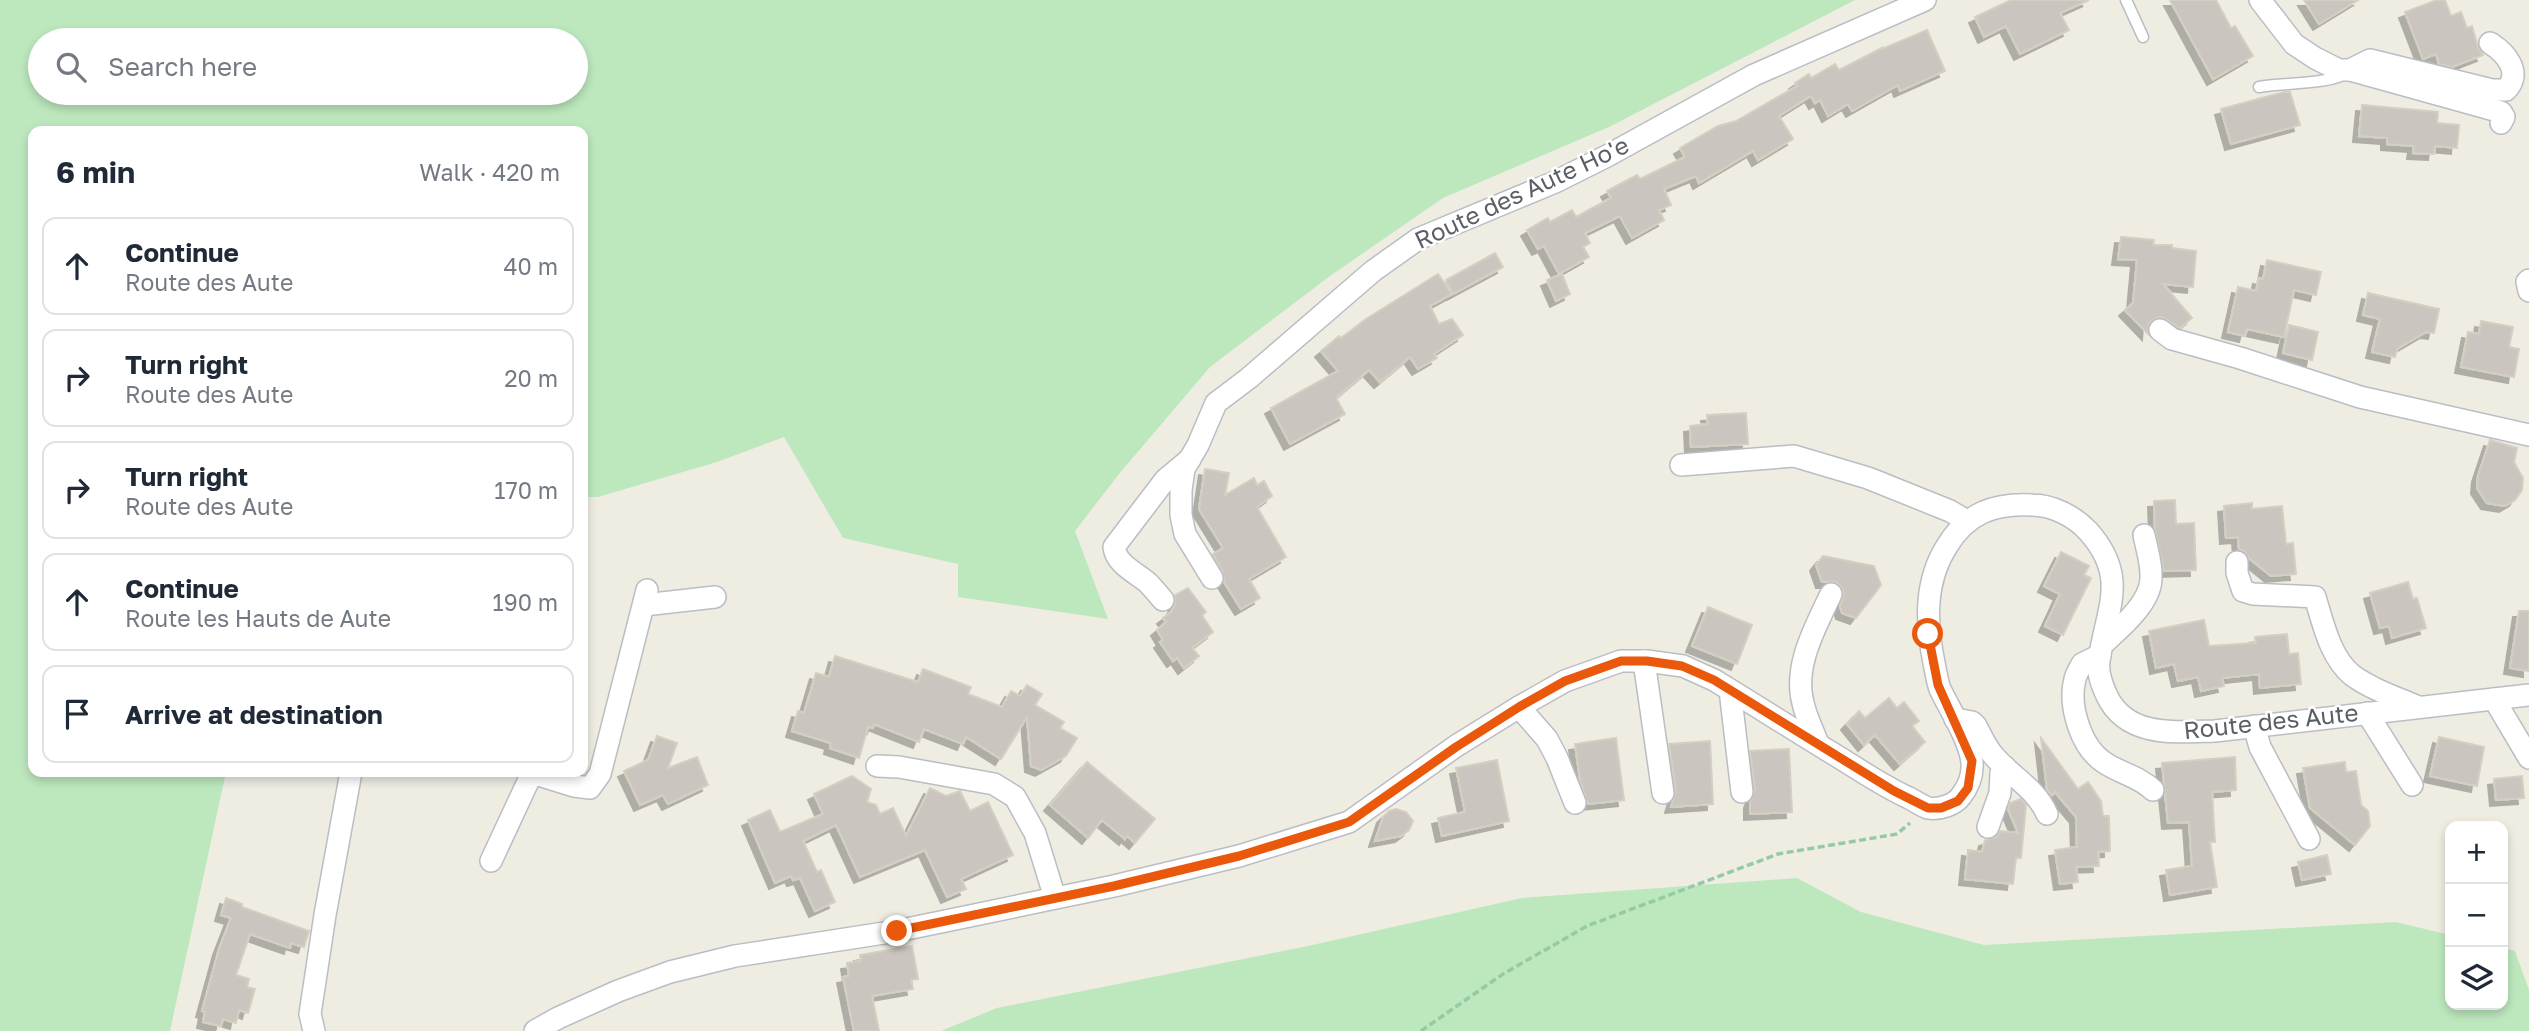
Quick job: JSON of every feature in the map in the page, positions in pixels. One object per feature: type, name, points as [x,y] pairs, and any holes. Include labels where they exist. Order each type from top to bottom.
[{"type":"street","name":"Route des Aute Ho'e","points":[[1212,578],[1185,534],[1181,515],[1184,469],[1216,403],[1270,361],[1373,271],[1418,239],[1555,182],[1754,75],[1925,0]]},
{"type":"street","points":[[2260,0],[2294,44],[2315,58],[2339,70],[2501,111],[2504,117],[2501,123]]},
{"type":"street","points":[[2350,71],[2370,60],[2492,90],[2506,90],[2511,85],[2514,74],[2511,63],[2503,51],[2490,43]]},
{"type":"street","points":[[2529,280],[2529,291]]},
{"type":"street","points":[[2161,330],[2172,339],[2360,397],[2529,435]]},
{"type":"street","points":[[1681,465],[1794,456],[1868,478],[1950,511],[1967,521]]},
{"type":"street","points":[[1163,600],[1115,555],[1114,547],[1165,480],[1190,459]]},
{"type":"street","name":"Route des Aute","points":[[1928,808],[1941,808],[1958,801],[1968,788],[1972,761],[1938,685],[1928,634],[1928,602],[1932,579],[1941,554],[1956,531],[1973,515],[2003,506],[2034,505],[2063,512],[2081,523],[2097,542],[2109,567],[2112,589],[2110,615],[2099,663],[2101,683],[2109,701],[2120,715],[2138,727],[2175,732],[2254,726],[2529,695]]},
{"type":"street","points":[[2144,536],[2150,563],[2151,580],[2148,593],[2102,650],[2082,664],[2075,679],[2074,699],[2077,723],[2087,744],[2104,763],[2134,777],[2153,790]]},
{"type":"street","points":[[2236,562],[2243,591],[2253,594],[2315,597],[2336,656],[2351,674],[2372,687],[2418,707]]},
{"type":"street","points":[[1818,744],[1802,702],[1800,683],[1807,650],[1831,594]]},
{"type":"street","points":[[546,777],[590,788],[600,774],[645,598],[715,597]]},
{"type":"street","points":[[535,1031],[618,990],[696,965],[806,943],[897,931],[1055,898],[1239,856],[1349,822],[1456,747],[1519,707],[1565,681],[1621,661],[1682,666],[1730,690],[1894,791],[1928,808]]},
{"type":"street","points":[[1644,661],[1663,793]]},
{"type":"street","points":[[1730,690],[1742,792]]},
{"type":"street","points":[[2494,699],[2529,758]]},
{"type":"street","points":[[1519,707],[1547,739],[1575,803]]},
{"type":"street","points":[[2367,713],[2412,785]]},
{"type":"street","points":[[1955,719],[1972,722],[1976,726],[1992,754],[2031,789],[2041,800],[2047,814]]},
{"type":"street","points":[[2254,726],[2260,747],[2309,839]]},
{"type":"street","points":[[877,766],[899,766],[983,781],[994,784],[1015,797],[1035,833],[1055,898]]},
{"type":"street","points":[[1988,827],[1998,802],[2001,774],[2005,767]]},
{"type":"street","points":[[314,1031],[310,1014],[350,777]]},
{"type":"street","points":[[491,861],[529,777]]},
{"type":"lane","points":[[2126,0],[2143,37]]},
{"type":"lane","points":[[2259,87],[2284,82],[2337,79],[2350,71]]},
{"type":"path","points":[[1421,1031],[1503,974],[1587,926],[1778,854],[1897,834],[1928,808]]},
{"type":"green space","points":[[0,0],[1855,0],[1609,127],[1443,198],[1330,276],[1210,367],[1119,474],[1075,531],[1108,619],[958,597],[958,564],[843,538],[784,437],[717,462],[598,497],[588,497],[588,126],[28,126],[28,777],[225,777],[170,1031],[0,1031]]},
{"type":"green space","points":[[1797,878],[1861,912],[1984,945],[2396,922],[2445,934],[2445,1010],[2508,1010],[2508,949],[2515,951],[2529,990],[2529,1031],[941,1031],[997,1008],[1308,946],[1522,898]]},
{"type":"building","points":[[2011,0],[2089,0],[2060,13],[2069,30],[2020,54],[2006,26],[1984,37],[1975,17]]},
{"type":"building","points":[[2170,0],[2216,0],[2231,28],[2235,26],[2253,56],[2213,79]]},
{"type":"building","points":[[2304,0],[2358,0],[2319,24]]},
{"type":"building","points":[[2437,0],[2445,0],[2451,16],[2461,12],[2467,28],[2472,26],[2478,48],[2483,55],[2452,67],[2439,64],[2436,54],[2423,59],[2405,12]]},
{"type":"building","points":[[1927,30],[1945,71],[1900,91],[1898,85],[1852,111],[1848,104],[1828,116],[1820,100],[1815,103],[1811,96],[1779,116],[1793,139],[1758,160],[1753,151],[1699,183],[1696,176],[1664,189],[1671,205],[1659,210],[1664,220],[1632,238],[1620,216],[1585,233],[1590,243],[1583,247],[1589,257],[1559,274],[1544,246],[1538,249],[1527,230],[1548,218],[1550,222],[1572,210],[1576,217],[1611,198],[1607,191],[1637,175],[1640,179],[1685,157],[1680,148],[1718,126],[1736,121],[1797,86],[1795,83],[1809,74],[1811,78],[1835,64],[1839,70],[1882,48]]},
{"type":"building","points":[[2290,92],[2300,125],[2231,144],[2221,109]]},
{"type":"building","points":[[2362,105],[2438,112],[2437,123],[2459,125],[2457,148],[2435,146],[2434,154],[2413,153],[2414,146],[2387,144],[2387,138],[2359,136]]},
{"type":"building","points":[[2121,237],[2154,240],[2153,245],[2172,245],[2172,248],[2196,251],[2193,287],[2163,284],[2192,318],[2180,328],[2162,317],[2156,318],[2149,323],[2148,334],[2125,310],[2133,303],[2137,260],[2118,259]]},
{"type":"building","points":[[1495,253],[1503,267],[1453,294],[1446,280]]},
{"type":"building","points":[[2267,260],[2321,272],[2316,295],[2294,290],[2284,337],[2247,329],[2245,336],[2228,332],[2238,287],[2256,291],[2259,278],[2263,279]]},
{"type":"building","points":[[1438,274],[1452,294],[1430,306],[1439,324],[1452,319],[1463,335],[1434,354],[1437,358],[1418,369],[1410,357],[1380,382],[1369,370],[1336,398],[1345,414],[1290,444],[1271,408],[1338,371],[1321,351],[1339,336],[1341,338]]},
{"type":"building","points":[[1562,274],[1570,294],[1556,301],[1547,280]]},
{"type":"building","points":[[2368,293],[2439,309],[2434,333],[2426,332],[2397,349],[2395,357],[2372,352],[2380,319],[2363,315]]},
{"type":"building","points":[[2481,321],[2513,327],[2509,347],[2519,349],[2514,377],[2461,367],[2468,332],[2479,334]]},
{"type":"building","points":[[2289,325],[2318,332],[2312,360],[2283,353]]},
{"type":"building","points":[[1746,413],[1748,444],[1691,447],[1690,426],[1708,424],[1707,415]]},
{"type":"building","points":[[2490,440],[2517,448],[2514,462],[2523,478],[2522,490],[2515,500],[2505,506],[2487,503],[2477,488],[2478,476]]},
{"type":"building","points":[[1205,469],[1229,473],[1225,495],[1254,478],[1257,485],[1264,481],[1272,496],[1257,507],[1286,557],[1249,579],[1260,598],[1241,609],[1224,582],[1223,572],[1213,554],[1223,548],[1199,509]]},
{"type":"building","points":[[2175,500],[2176,524],[2194,523],[2196,570],[2164,571],[2155,529],[2154,501]]},
{"type":"building","points":[[2252,503],[2252,509],[2282,506],[2286,544],[2293,543],[2296,574],[2271,576],[2239,549],[2238,537],[2226,538],[2224,506]]},
{"type":"building","points":[[2061,552],[2089,566],[2084,575],[2091,578],[2063,635],[2045,626],[2060,594],[2044,586]]},
{"type":"building","points":[[1823,556],[1874,566],[1881,585],[1856,618],[1842,613],[1840,606],[1844,594],[1841,586],[1836,582],[1822,582],[1816,565]]},
{"type":"building","points":[[2408,582],[2413,599],[2417,598],[2426,628],[2392,638],[2389,626],[2380,628],[2370,593]]},
{"type":"building","points":[[1188,588],[1206,612],[1202,615],[1213,632],[1192,648],[1199,656],[1184,668],[1177,658],[1173,661],[1160,642],[1163,640],[1157,630],[1166,622],[1163,618],[1175,605],[1175,595]]},
{"type":"building","points":[[1708,607],[1752,625],[1737,664],[1692,646]]},
{"type":"building","points":[[2519,611],[2529,611],[2529,671],[2510,668]]},
{"type":"building","points":[[2204,620],[2209,646],[2256,643],[2255,637],[2287,634],[2289,654],[2298,653],[2301,684],[2260,688],[2259,674],[2222,678],[2224,686],[2201,691],[2198,677],[2178,681],[2174,664],[2156,668],[2149,631]]},
{"type":"building","points":[[835,656],[918,682],[923,669],[971,687],[968,694],[1002,707],[1011,691],[1020,696],[1027,685],[1042,694],[1035,705],[1064,722],[1060,728],[1077,738],[1066,756],[1041,770],[1031,766],[1027,717],[1001,759],[966,737],[963,744],[924,729],[919,742],[874,724],[873,728],[868,727],[859,758],[830,748],[831,743],[792,731],[798,711],[804,713],[816,673],[829,677]]},
{"type":"building","points":[[1889,698],[1897,708],[1904,702],[1919,721],[1912,726],[1925,742],[1900,764],[1875,735],[1864,745],[1847,724],[1859,711],[1865,718]]},
{"type":"building","points":[[657,736],[677,743],[668,768],[697,757],[708,785],[668,804],[663,795],[640,805],[624,771],[648,760]]},
{"type":"building","points":[[2439,737],[2484,747],[2477,786],[2430,776]]},
{"type":"building","points":[[1616,738],[1624,800],[1588,804],[1580,780],[1575,744]]},
{"type":"building","points":[[2041,738],[2078,789],[2088,782],[2101,801],[2103,816],[2109,816],[2110,851],[2098,852],[2099,866],[2076,867],[2078,882],[2060,884],[2055,850],[2077,847],[2076,817],[2055,792],[2052,795],[2047,790]]},
{"type":"building","points":[[1710,741],[1713,804],[1671,807],[1676,791],[1669,744]]},
{"type":"building","points":[[1789,749],[1792,812],[1750,814],[1750,802],[1755,790],[1750,751]]},
{"type":"building","points":[[2235,757],[2236,790],[2212,792],[2215,842],[2210,842],[2217,887],[2170,895],[2166,870],[2192,866],[2189,822],[2168,823],[2162,763]]},
{"type":"building","points":[[1497,760],[1509,821],[1442,836],[1438,818],[1465,812],[1456,768]]},
{"type":"building","points":[[1087,762],[1155,819],[1135,843],[1127,836],[1125,839],[1102,820],[1088,838],[1050,805]]},
{"type":"building","points":[[2345,762],[2346,772],[2356,771],[2361,805],[2368,811],[2370,826],[2355,845],[2310,808],[2303,768]]},
{"type":"building","points":[[852,776],[871,789],[867,802],[876,805],[880,814],[893,808],[906,836],[930,788],[946,796],[960,791],[970,811],[988,802],[1013,855],[961,879],[966,889],[947,897],[925,850],[860,877],[836,825],[803,841],[817,872],[821,870],[835,902],[815,911],[800,878],[793,880],[791,876],[775,883],[748,820],[770,810],[780,832],[823,814],[814,794]]},
{"type":"building","points":[[2522,776],[2524,798],[2496,800],[2494,779]]},
{"type":"building","points":[[2021,799],[2026,805],[2021,858],[2016,858],[2013,884],[1965,879],[1968,850],[1982,852],[1985,840],[1996,837],[2001,831],[2018,833],[2008,809],[2010,803]]},
{"type":"building","points":[[1396,809],[1406,812],[1413,821],[1409,830],[1401,836],[1375,841],[1383,817]]},
{"type":"building","points":[[2327,855],[2331,874],[2302,880],[2298,862]]},
{"type":"building","points":[[226,898],[242,904],[242,907],[309,931],[304,947],[291,943],[290,948],[250,934],[236,975],[249,979],[247,987],[255,989],[248,1013],[239,1010],[236,1023],[223,1019],[221,1026],[203,1022],[205,1012],[202,1011],[219,949],[231,918],[221,915]]},
{"type":"building","points":[[912,946],[918,979],[911,980],[913,989],[872,996],[879,1031],[854,1031],[843,977],[849,976],[847,963],[861,961],[860,955]]},
{"type":"route","points":[[897,931],[1114,886],[1239,856],[1349,822],[1456,747],[1519,707],[1565,681],[1621,661],[1647,661],[1682,666],[1714,680],[1894,791],[1928,808],[1941,808],[1958,801],[1968,788],[1972,761],[1938,685],[1928,634]]}]
